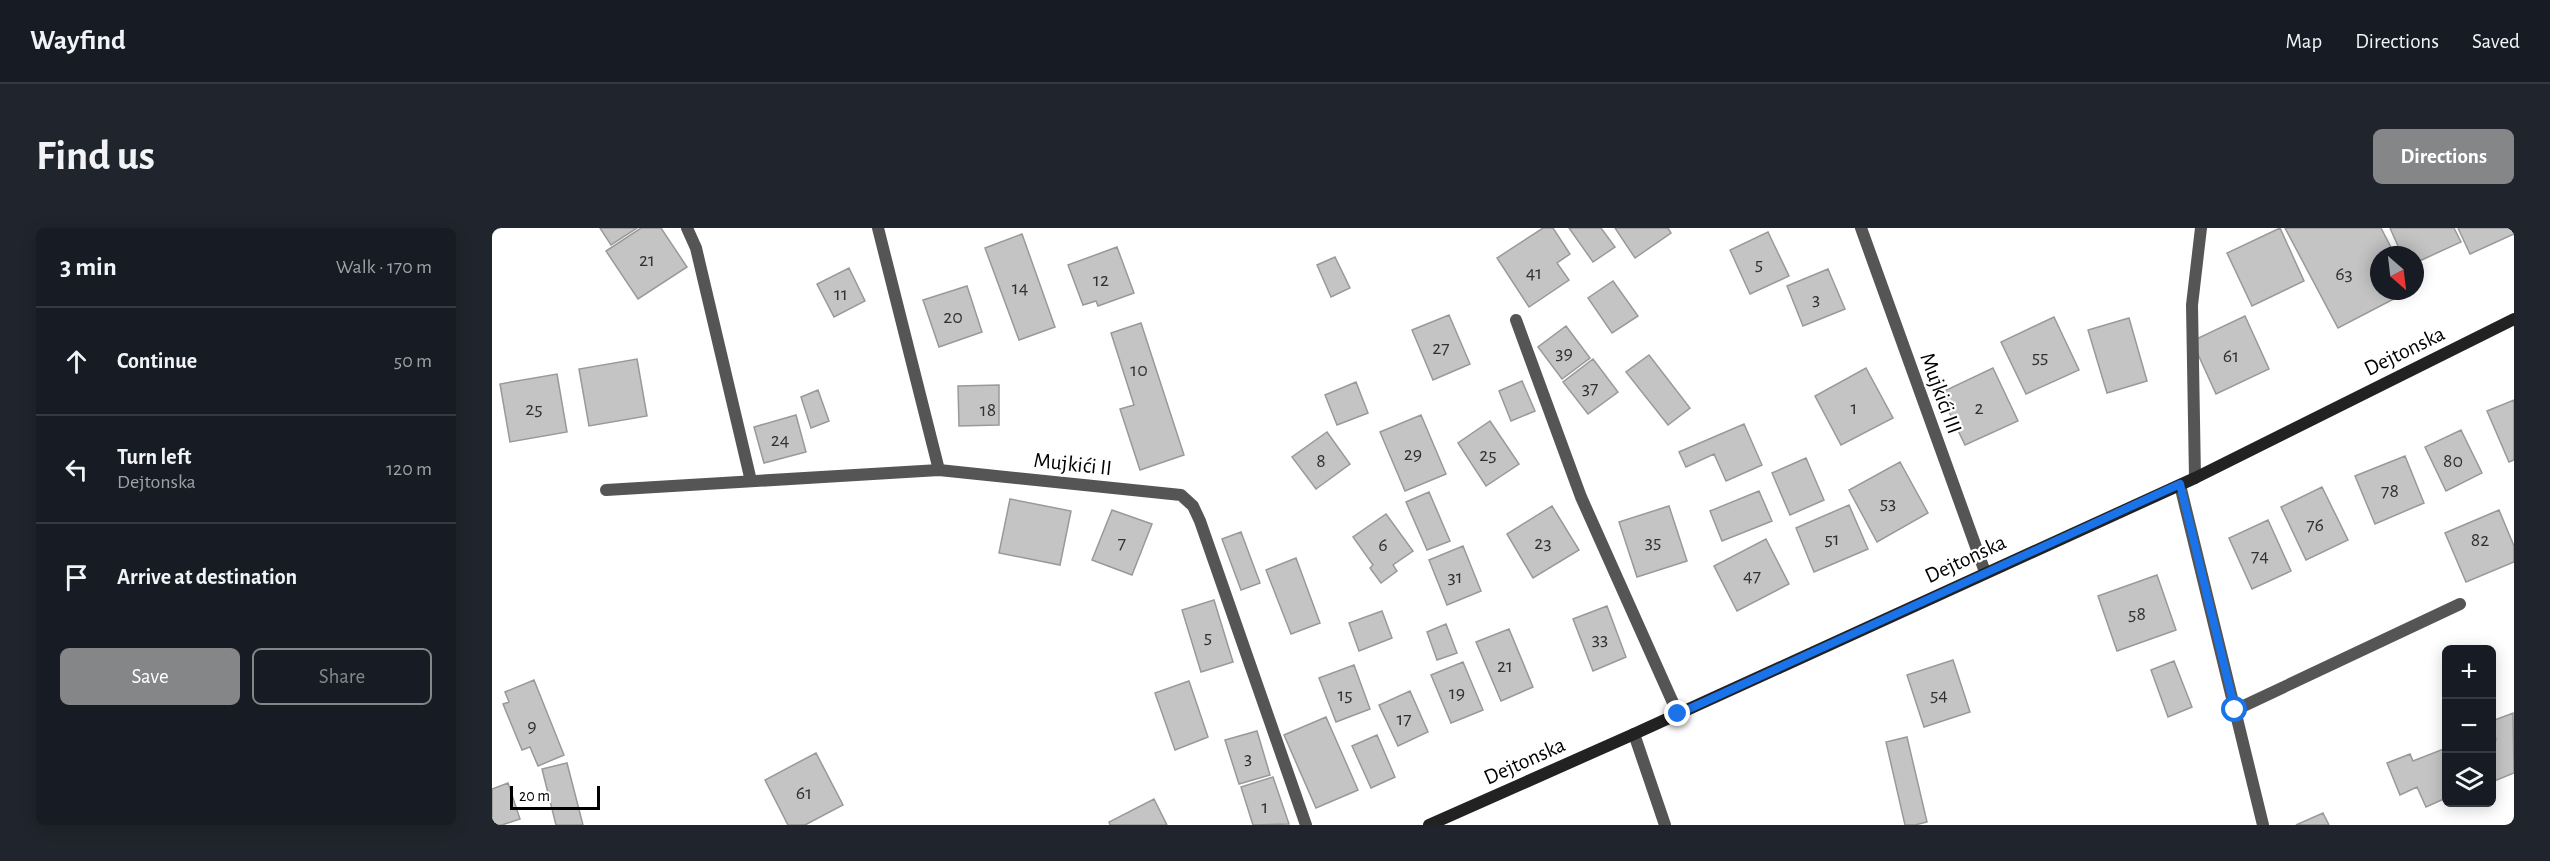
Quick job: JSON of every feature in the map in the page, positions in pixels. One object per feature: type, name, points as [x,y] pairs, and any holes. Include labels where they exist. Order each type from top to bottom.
[{"type":"main road","name":"Dejtonska","points":[[1429,825],[1634,734],[1984,572],[2194,478],[2514,319]]},
{"type":"street","points":[[687,228],[696,248],[751,481]]},
{"type":"street","points":[[879,228],[939,470]]},
{"type":"street","name":"Mujkići III","points":[[1861,228],[1984,572]]},
{"type":"street","points":[[2194,478],[2192,305],[2200,228]]},
{"type":"street","points":[[1516,320],[1581,497],[1678,714]]},
{"type":"street","name":"Mujkići II","points":[[606,490],[939,470],[1180,495],[1193,506],[1306,825]]},
{"type":"street","points":[[2180,484],[2263,825]]},
{"type":"street","points":[[2235,710],[2460,604]]},
{"type":"street","points":[[1634,734],[1665,825]]},
{"type":"building","points":[[600,228],[637,228],[611,245]]},
{"type":"building","points":[[641,228],[661,228],[687,267],[638,299],[606,251]]},
{"type":"building","points":[[1543,228],[1553,228],[1570,254],[1557,263],[1569,280],[1529,307],[1497,258]]},
{"type":"building","points":[[1569,228],[1601,228],[1615,247],[1593,262]]},
{"type":"building","points":[[1615,228],[1668,228],[1671,233],[1635,258]]},
{"type":"building","points":[[2280,228],[2304,281],[2252,306],[2227,253]]},
{"type":"building","points":[[2285,228],[2381,228],[2390,246],[2370,246],[2370,300],[2392,300],[2338,328]]},
{"type":"building","points":[[2390,228],[2454,228],[2461,242],[2424,259],[2424,246],[2398,246]]},
{"type":"building","points":[[2458,228],[2514,228],[2514,234],[2470,254]]},
{"type":"building","points":[[1768,232],[1789,276],[1750,294],[1730,250]]},
{"type":"building","points":[[1022,234],[1055,327],[1019,340],[985,248]]},
{"type":"building","points":[[1117,247],[1134,293],[1098,306],[1096,301],[1083,305],[1068,265]]},
{"type":"building","points":[[1335,257],[1350,288],[1331,297],[1317,265]]},
{"type":"building","points":[[849,268],[865,301],[834,317],[817,284]]},
{"type":"building","points":[[1828,269],[1845,309],[1803,326],[1787,286]]},
{"type":"building","points":[[1613,281],[1638,316],[1612,333],[1588,298]]},
{"type":"building","points":[[967,286],[982,332],[939,347],[923,300]]},
{"type":"building","points":[[1449,315],[1470,364],[1433,380],[1412,330]]},
{"type":"building","points":[[2245,316],[2269,369],[2216,394],[2192,341]]},
{"type":"building","points":[[2054,317],[2079,370],[2026,394],[2001,342]]},
{"type":"building","points":[[2129,318],[2147,381],[2107,393],[2088,330]]},
{"type":"building","points":[[1141,323],[1184,455],[1140,470],[1120,409],[1134,405],[1111,333]]},
{"type":"building","points":[[1566,326],[1590,358],[1562,379],[1538,347]]},
{"type":"building","points":[[1649,355],[1690,408],[1668,425],[1626,372]]},
{"type":"building","points":[[637,359],[647,416],[589,426],[579,369]]},
{"type":"building","points":[[1593,359],[1618,392],[1588,414],[1563,382]]},
{"type":"building","points":[[1866,368],[1893,418],[1841,445],[1815,396]]},
{"type":"building","points":[[1993,368],[2018,421],[1965,445],[1940,393]]},
{"type":"building","points":[[557,374],[567,432],[510,442],[500,384]]},
{"type":"building","points":[[1522,381],[1535,411],[1511,421],[1499,391]]},
{"type":"building","points":[[1356,382],[1368,413],[1337,425],[1325,395]]},
{"type":"building","points":[[999,385],[999,425],[959,426],[958,386]]},
{"type":"building","points":[[818,390],[829,421],[811,428],[801,397]]},
{"type":"building","points":[[2514,400],[2514,460],[2509,462],[2487,411]]},
{"type":"building","points":[[796,415],[806,452],[764,463],[754,427]]},
{"type":"building","points":[[1421,415],[1446,474],[1405,491],[1380,432]]},
{"type":"building","points":[[1490,421],[1519,464],[1486,486],[1458,443]]},
{"type":"building","points":[[1744,424],[1762,465],[1726,481],[1714,454],[1686,467],[1679,452]]},
{"type":"building","points":[[2461,430],[2482,473],[2446,491],[2425,447]]},
{"type":"building","points":[[1327,432],[1350,464],[1316,489],[1292,457]]},
{"type":"building","points":[[2405,456],[2424,503],[2375,524],[2355,476]]},
{"type":"building","points":[[1806,458],[1824,500],[1790,515],[1772,473]]},
{"type":"building","points":[[1900,462],[1928,513],[1877,542],[1849,490]]},
{"type":"building","points":[[2322,487],[2348,540],[2306,560],[2281,507]]},
{"type":"building","points":[[1759,491],[1772,521],[1722,541],[1710,511]]},
{"type":"building","points":[[1429,492],[1450,541],[1427,550],[1406,502]]},
{"type":"building","points":[[1010,499],[1071,511],[1060,565],[999,553]]},
{"type":"building","points":[[1849,505],[1868,549],[1814,572],[1796,528]]},
{"type":"building","points":[[1552,506],[1579,550],[1533,578],[1507,534]]},
{"type":"building","points":[[1669,506],[1687,561],[1637,577],[1619,522]]},
{"type":"building","points":[[1112,510],[1152,524],[1132,575],[1092,560]]},
{"type":"building","points":[[2499,510],[2514,546],[2514,562],[2466,582],[2445,533]]},
{"type":"building","points":[[1386,514],[1413,551],[1393,565],[1397,571],[1381,583],[1370,568],[1373,565],[1353,537]]},
{"type":"building","points":[[2268,520],[2291,571],[2252,589],[2229,538]]},
{"type":"building","points":[[1241,532],[1260,583],[1241,590],[1222,539]]},
{"type":"building","points":[[1766,539],[1789,584],[1737,611],[1714,566]]},
{"type":"building","points":[[1463,546],[1481,591],[1447,605],[1429,560]]},
{"type":"building","points":[[1296,558],[1320,623],[1291,634],[1266,570]]},
{"type":"building","points":[[2157,575],[2176,630],[2117,651],[2098,596]]},
{"type":"building","points":[[1214,600],[1233,662],[1201,672],[1182,610]]},
{"type":"building","points":[[1607,606],[1626,657],[1593,671],[1573,619]]},
{"type":"building","points":[[1382,611],[1392,638],[1359,651],[1349,623]]},
{"type":"building","points":[[1446,624],[1457,653],[1437,660],[1427,632]]},
{"type":"building","points":[[1509,629],[1533,687],[1501,701],[1476,642]]},
{"type":"building","points":[[1953,660],[1970,712],[1924,727],[1907,675]]},
{"type":"building","points":[[2174,661],[2192,707],[2168,717],[2151,670]]},
{"type":"building","points":[[1463,662],[1483,710],[1451,723],[1431,675]]},
{"type":"building","points":[[1354,665],[1370,709],[1336,722],[1319,678]]},
{"type":"building","points":[[534,680],[564,755],[538,766],[530,747],[522,750],[503,704],[509,702],[505,692]]},
{"type":"building","points":[[1189,681],[1208,737],[1175,750],[1155,693]]},
{"type":"building","points":[[1410,691],[1428,732],[1398,746],[1379,705]]},
{"type":"building","points":[[2513,713],[2514,773],[2496,780],[2496,740],[2496,719]]},
{"type":"building","points":[[1326,717],[1358,790],[1316,808],[1284,735]]},
{"type":"building","points":[[1257,731],[1270,775],[1239,784],[1225,740]]},
{"type":"building","points":[[1377,735],[1395,777],[1371,788],[1352,746]]},
{"type":"building","points":[[1907,737],[1927,822],[1915,825],[1905,825],[1886,742]]},
{"type":"building","points":[[2442,750],[2442,800],[2426,807],[2417,787],[2400,795],[2387,763],[2410,754],[2413,761]]},
{"type":"building","points":[[816,753],[843,805],[805,825],[788,825],[765,780]]},
{"type":"building","points":[[567,763],[583,825],[556,825],[542,769]]},
{"type":"building","points":[[1273,777],[1289,824],[1253,825],[1241,787]]},
{"type":"building","points":[[508,783],[520,819],[502,825],[492,825],[492,789]]},
{"type":"building","points":[[1154,799],[1167,825],[1110,825],[1109,822]]},
{"type":"building","points":[[2323,813],[2329,825],[2296,825]]},
{"type":"route","points":[[1678,714],[2180,484],[2235,710]]}]
